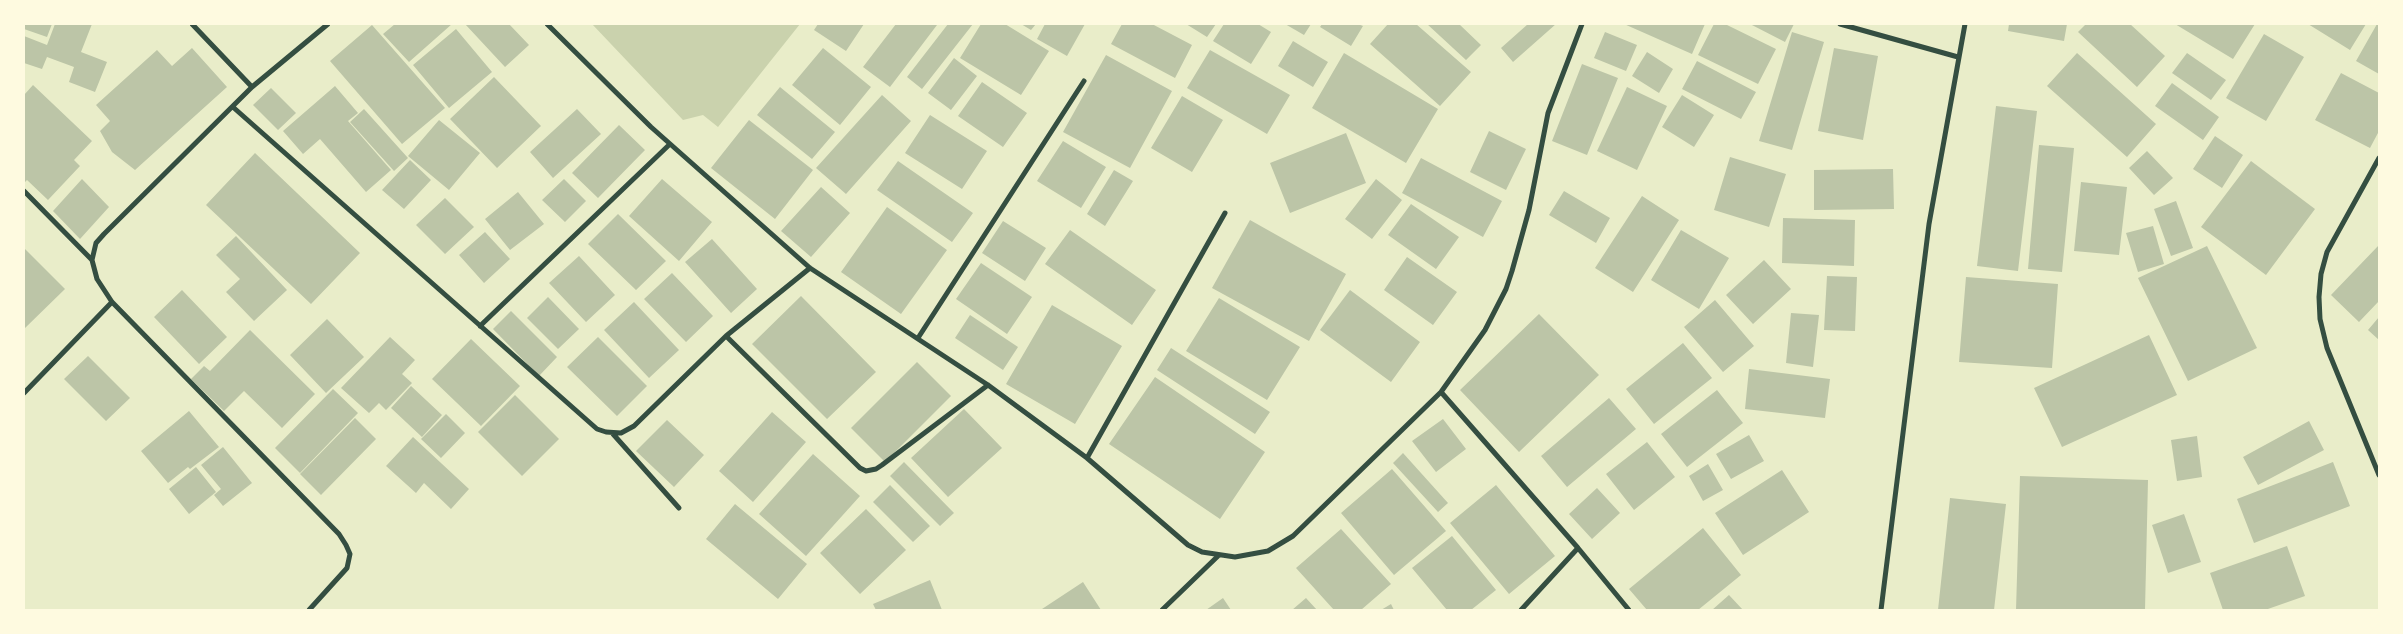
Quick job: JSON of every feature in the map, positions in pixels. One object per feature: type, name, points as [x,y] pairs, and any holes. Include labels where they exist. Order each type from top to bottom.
[{"type":"street","points":[[192,24],[252,87]]},
{"type":"street","points":[[309,610],[347,568],[350,554],[346,545],[338,534],[112,302],[97,279],[92,260],[96,243],[104,234],[234,108],[252,87],[328,24]]},
{"type":"street","points":[[547,24],[670,144],[810,268],[988,385],[1087,458],[1188,545],[1202,552],[1234,557],[1268,551],[1293,536],[1441,392],[1485,330],[1506,289],[1529,210],[1548,112],[1582,24]]},
{"type":"street","points":[[1840,24],[1958,57]]},
{"type":"street","points":[[1881,610],[1929,224],[1964,24]]},
{"type":"street","points":[[918,338],[1084,81]]},
{"type":"street","points":[[234,108],[597,429],[613,434],[621,433],[634,426],[726,336],[810,268]]},
{"type":"street","points":[[480,326],[670,144]]},
{"type":"street","points":[[2379,158],[2327,252],[2321,274],[2319,296],[2320,319],[2327,348],[2379,475]]},
{"type":"street","points":[[24,191],[92,260]]},
{"type":"street","points":[[1087,458],[1225,213]]},
{"type":"street","points":[[24,393],[112,302]]},
{"type":"street","points":[[726,336],[860,468],[866,471],[876,470],[988,385]]},
{"type":"street","points":[[1441,392],[1578,548],[1629,610]]},
{"type":"street","points":[[613,434],[679,508]]},
{"type":"street","points":[[1521,610],[1578,548]]},
{"type":"street","points":[[1162,610],[1218,556]]},
{"type":"green space","points":[[592,24],[800,24],[718,127],[703,115],[683,120]]},
{"type":"building","points":[[24,24],[52,24],[47,37],[24,29]]},
{"type":"building","points":[[55,24],[92,24],[81,52],[107,62],[95,92],[69,82],[74,67],[47,57],[42,69],[24,63],[24,36],[47,45]]},
{"type":"building","points":[[395,24],[452,24],[409,62],[383,34]]},
{"type":"building","points":[[465,24],[509,24],[529,45],[505,67]]},
{"type":"building","points":[[818,24],[864,24],[846,51],[814,30]]},
{"type":"building","points":[[896,24],[937,25],[890,87],[863,67]]},
{"type":"building","points":[[948,24],[973,24],[922,89],[907,77]]},
{"type":"building","points":[[981,24],[1005,24],[1049,51],[1021,95],[960,58]]},
{"type":"building","points":[[1021,24],[1036,24],[1031,30]]},
{"type":"building","points":[[1045,24],[1085,24],[1067,56],[1037,39]]},
{"type":"building","points":[[1122,24],[1152,24],[1192,45],[1175,78],[1111,44]]},
{"type":"building","points":[[1186,24],[1216,24],[1207,37]]},
{"type":"building","points":[[1224,24],[1258,24],[1271,32],[1251,64],[1213,41]]},
{"type":"building","points":[[1285,24],[1311,24],[1304,35]]},
{"type":"building","points":[[1322,24],[1358,24],[1363,26],[1351,46],[1320,27]]},
{"type":"building","points":[[1388,24],[1416,24],[1471,72],[1440,106],[1370,44]]},
{"type":"building","points":[[1427,24],[1459,24],[1481,45],[1466,60]]},
{"type":"building","points":[[1528,24],[1556,24],[1513,62],[1501,48]]},
{"type":"building","points":[[1624,24],[1705,24],[1692,54]]},
{"type":"building","points":[[1714,24],[1725,24],[1776,49],[1758,84],[1698,55]]},
{"type":"building","points":[[1750,24],[1794,24],[1785,42]]},
{"type":"building","points":[[2009,24],[2067,24],[2064,41],[2008,31]]},
{"type":"building","points":[[2086,24],[2130,24],[2165,56],[2137,87],[2078,32]]},
{"type":"building","points":[[2175,24],[2255,24],[2233,59]]},
{"type":"building","points":[[2308,24],[2366,24],[2350,50]]},
{"type":"building","points":[[2377,24],[2379,24],[2379,74],[2356,61]]},
{"type":"building","points":[[372,25],[445,108],[402,144],[330,61]]},
{"type":"building","points":[[456,29],[492,72],[449,108],[413,65]]},
{"type":"building","points":[[1605,32],[1637,45],[1626,71],[1594,58]]},
{"type":"building","points":[[1792,32],[1824,42],[1792,150],[1759,141]]},
{"type":"building","points":[[2264,34],[2304,57],[2266,121],[2226,98]]},
{"type":"building","points":[[1293,41],[1328,62],[1313,87],[1278,66]]},
{"type":"building","points":[[192,48],[227,87],[135,170],[112,152],[100,131],[110,121],[96,105],[157,50],[172,66]]},
{"type":"building","points":[[823,48],[871,87],[840,125],[792,85]]},
{"type":"building","points":[[1834,48],[1878,56],[1863,140],[1818,131]]},
{"type":"building","points":[[1210,50],[1290,95],[1267,134],[1187,88]]},
{"type":"building","points":[[1647,52],[1673,69],[1659,93],[1632,76]]},
{"type":"building","points":[[1344,53],[1438,109],[1406,163],[1312,108]]},
{"type":"building","points":[[2077,53],[2156,124],[2127,157],[2047,86]]},
{"type":"building","points":[[2187,53],[2226,80],[2211,100],[2172,73]]},
{"type":"building","points":[[1106,55],[1172,91],[1130,168],[1063,132]]},
{"type":"building","points":[[954,58],[977,76],[951,110],[928,93]]},
{"type":"building","points":[[1697,61],[1756,92],[1741,119],[1682,89]]},
{"type":"building","points":[[1582,64],[1618,78],[1587,155],[1552,141]]},
{"type":"building","points":[[2341,73],[2379,93],[2379,131],[2370,148],[2315,120]]},
{"type":"building","points":[[494,77],[541,126],[497,168],[450,119]]},
{"type":"building","points":[[982,82],[1027,113],[1003,147],[958,116]]},
{"type":"building","points":[[2172,83],[2219,117],[2203,140],[2155,106]]},
{"type":"building","points":[[33,85],[92,141],[74,160],[80,166],[48,200],[27,180],[24,183],[24,95]]},
{"type":"building","points":[[335,86],[358,113],[348,121],[391,170],[366,192],[320,139],[303,154],[283,131]]},
{"type":"building","points":[[780,87],[835,132],[812,159],[757,115]]},
{"type":"building","points":[[1627,87],[1667,106],[1637,170],[1597,151]]},
{"type":"building","points":[[271,88],[296,113],[278,130],[253,105]]},
{"type":"building","points":[[882,95],[911,121],[846,194],[816,168]]},
{"type":"building","points":[[1682,95],[1714,115],[1694,147],[1662,127]]},
{"type":"building","points":[[1182,96],[1223,120],[1192,172],[1151,148]]},
{"type":"building","points":[[1996,106],[2037,111],[2018,271],[1977,266]]},
{"type":"building","points":[[364,109],[408,158],[394,171],[350,122]]},
{"type":"building","points":[[577,109],[601,134],[553,178],[530,152]]},
{"type":"building","points":[[930,115],[987,151],[962,189],[905,153]]},
{"type":"building","points":[[439,120],[480,153],[449,190],[408,156]]},
{"type":"building","points":[[749,120],[813,170],[775,219],[711,168]]},
{"type":"building","points":[[619,125],[645,150],[598,198],[572,173]]},
{"type":"building","points":[[1489,131],[1526,149],[1506,190],[1470,172]]},
{"type":"building","points":[[1346,133],[1366,183],[1290,213],[1270,163]]},
{"type":"building","points":[[2215,136],[2243,155],[2222,188],[2193,169]]},
{"type":"building","points":[[1063,141],[1106,167],[1081,208],[1037,181]]},
{"type":"building","points":[[2039,145],[2074,148],[2062,272],[2028,269]]},
{"type":"building","points":[[2147,151],[2173,178],[2154,195],[2129,168]]},
{"type":"building","points":[[255,153],[360,253],[311,304],[206,205]]},
{"type":"building","points":[[1730,157],[1786,174],[1769,227],[1714,210]]},
{"type":"building","points":[[1421,158],[1502,201],[1483,237],[1402,193]]},
{"type":"building","points":[[410,160],[431,180],[404,209],[382,190]]},
{"type":"building","points":[[898,161],[973,213],[952,242],[877,190]]},
{"type":"building","points":[[2251,161],[2315,209],[2266,275],[2201,227]]},
{"type":"building","points":[[1893,169],[1894,209],[1814,210],[1814,170]]},
{"type":"building","points":[[1114,170],[1133,181],[1105,226],[1087,214]]},
{"type":"building","points":[[82,179],[109,207],[80,239],[53,211]]},
{"type":"building","points":[[564,179],[586,201],[565,222],[542,200]]},
{"type":"building","points":[[662,179],[712,222],[679,261],[629,216]]},
{"type":"building","points":[[1376,179],[1402,200],[1372,239],[1345,219]]},
{"type":"building","points":[[2081,182],[2127,187],[2119,255],[2074,251]]},
{"type":"building","points":[[821,187],[850,213],[811,257],[781,231]]},
{"type":"building","points":[[1564,191],[1610,218],[1596,243],[1549,215]]},
{"type":"building","points":[[518,192],[544,224],[510,250],[485,219]]},
{"type":"building","points":[[1642,196],[1679,220],[1633,292],[1595,268]]},
{"type":"building","points":[[445,198],[474,227],[445,254],[416,225]]},
{"type":"building","points":[[2176,201],[2193,248],[2171,256],[2154,209]]},
{"type":"building","points":[[1411,204],[1459,237],[1436,269],[1388,235]]},
{"type":"building","points":[[887,207],[947,250],[901,314],[841,272]]},
{"type":"building","points":[[618,214],[666,261],[636,290],[588,244]]},
{"type":"building","points":[[1783,218],[1855,220],[1854,266],[1782,263]]},
{"type":"building","points":[[1250,220],[1346,274],[1309,341],[1212,288]]},
{"type":"building","points":[[1003,221],[1046,248],[1025,281],[982,253]]},
{"type":"building","points":[[2153,226],[2164,264],[2138,272],[2126,233]]},
{"type":"building","points":[[1070,230],[1156,290],[1132,325],[1045,264]]},
{"type":"building","points":[[1681,230],[1729,258],[1699,309],[1651,280]]},
{"type":"building","points":[[485,232],[510,259],[484,283],[459,255]]},
{"type":"building","points":[[236,236],[287,290],[254,321],[226,292],[240,279],[216,255]]},
{"type":"building","points":[[712,239],[757,289],[731,313],[685,262]]},
{"type":"building","points":[[2379,245],[2379,301],[2359,322],[2331,295]]},
{"type":"building","points":[[2207,246],[2257,348],[2188,381],[2138,278]]},
{"type":"building","points":[[24,248],[65,289],[24,329]]},
{"type":"building","points":[[579,256],[615,295],[586,322],[549,283]]},
{"type":"building","points":[[1407,257],[1457,292],[1433,325],[1384,290]]},
{"type":"building","points":[[1764,260],[1791,289],[1753,324],[1726,295]]},
{"type":"building","points":[[981,263],[1032,297],[1007,334],[956,299]]},
{"type":"building","points":[[672,273],[713,316],[686,342],[644,299]]},
{"type":"building","points":[[1827,276],[1857,277],[1855,331],[1824,330]]},
{"type":"building","points":[[1966,277],[2058,284],[2052,368],[1959,362]]},
{"type":"building","points":[[182,290],[227,337],[199,364],[154,317]]},
{"type":"building","points":[[1350,290],[1420,342],[1391,382],[1320,330]]},
{"type":"building","points":[[801,296],[876,372],[827,419],[752,344]]},
{"type":"building","points":[[548,297],[579,329],[558,349],[527,318]]},
{"type":"building","points":[[1219,298],[1300,347],[1267,400],[1186,351]]},
{"type":"building","points":[[1715,300],[1754,346],[1723,372],[1684,327]]},
{"type":"building","points":[[634,302],[679,350],[649,378],[604,330]]},
{"type":"building","points":[[1052,305],[1122,346],[1075,424],[1006,384]]},
{"type":"building","points":[[511,311],[557,357],[539,376],[493,329]]},
{"type":"building","points":[[1791,313],[1819,315],[1813,367],[1786,363]]},
{"type":"building","points":[[1539,314],[1599,375],[1519,452],[1460,390]]},
{"type":"building","points":[[970,315],[1018,347],[1003,370],[955,338]]},
{"type":"building","points":[[2379,317],[2379,340],[2368,330]]},
{"type":"building","points":[[327,319],[364,357],[326,393],[290,355]]},
{"type":"building","points":[[250,330],[315,394],[282,428],[244,391],[224,411],[191,379],[204,366],[210,371]]},
{"type":"building","points":[[2149,335],[2177,395],[2062,447],[2034,388]]},
{"type":"building","points":[[390,337],[415,360],[402,374],[412,383],[386,410],[379,403],[369,413],[341,388]]},
{"type":"building","points":[[598,337],[647,386],[617,416],[567,367]]},
{"type":"building","points":[[471,339],[520,386],[481,426],[432,379]]},
{"type":"building","points":[[1683,343],[1712,378],[1654,424],[1626,389]]},
{"type":"building","points":[[1171,348],[1270,412],[1255,434],[1157,370]]},
{"type":"building","points":[[88,356],[130,398],[106,421],[64,379]]},
{"type":"building","points":[[917,362],[951,396],[885,462],[851,428]]},
{"type":"building","points":[[1749,369],[1830,379],[1825,418],[1745,409]]},
{"type":"building","points":[[1155,377],[1265,452],[1220,519],[1109,444]]},
{"type":"building","points":[[411,386],[442,415],[422,437],[391,408]]},
{"type":"building","points":[[333,389],[358,413],[300,473],[275,448]]},
{"type":"building","points":[[1717,390],[1743,423],[1687,467],[1661,434]]},
{"type":"building","points":[[515,395],[559,439],[522,476],[478,432]]},
{"type":"building","points":[[1609,398],[1636,429],[1567,487],[1541,456]]},
{"type":"building","points":[[964,409],[1002,448],[948,497],[911,458]]},
{"type":"building","points":[[189,411],[219,447],[190,469],[188,467],[168,483],[141,451]]},
{"type":"building","points":[[772,412],[806,442],[753,502],[719,471]]},
{"type":"building","points":[[446,414],[465,433],[441,458],[421,439]]},
{"type":"building","points":[[355,418],[376,439],[321,495],[300,474]]},
{"type":"building","points":[[1443,419],[1466,449],[1436,472],[1412,441]]},
{"type":"building","points":[[667,420],[704,455],[674,487],[636,451]]},
{"type":"building","points":[[2309,421],[2324,450],[2258,485],[2243,457]]},
{"type":"building","points":[[1749,435],[1764,461],[1731,479],[1716,454]]},
{"type":"building","points":[[2197,436],[2202,477],[2177,481],[2171,440]]},
{"type":"building","points":[[413,437],[469,489],[451,509],[424,483],[416,493],[386,466]]},
{"type":"building","points":[[1647,442],[1675,477],[1634,510],[1606,474]]},
{"type":"building","points":[[223,447],[252,483],[223,506],[214,495],[221,489],[201,465]]},
{"type":"building","points":[[1403,453],[1448,503],[1438,512],[1393,463]]},
{"type":"building","points":[[813,454],[860,496],[806,556],[759,514]]},
{"type":"building","points":[[904,462],[954,513],[940,526],[890,476]]},
{"type":"building","points":[[2333,462],[2350,506],[2254,543],[2237,499]]},
{"type":"building","points":[[1708,464],[1723,490],[1703,501],[1689,476]]},
{"type":"building","points":[[196,467],[216,492],[189,514],[169,489]]},
{"type":"building","points":[[1392,469],[1446,531],[1394,575],[1341,513]]},
{"type":"building","points":[[1782,470],[1809,512],[1743,555],[1715,513]]},
{"type":"building","points":[[2020,476],[2148,480],[2145,610],[2016,610]]},
{"type":"building","points":[[890,485],[930,526],[913,542],[873,502]]},
{"type":"building","points":[[1496,485],[1555,556],[1509,594],[1450,523]]},
{"type":"building","points":[[1597,488],[1620,513],[1592,539],[1569,514]]},
{"type":"building","points":[[1950,498],[2006,504],[1994,610],[1938,610]]},
{"type":"building","points":[[735,504],[807,564],[778,599],[706,539]]},
{"type":"building","points":[[866,509],[906,550],[860,594],[820,553]]},
{"type":"building","points":[[2184,514],[2201,562],[2168,573],[2152,525]]},
{"type":"building","points":[[1703,528],[1741,575],[1698,610],[1647,610],[1629,589]]},
{"type":"building","points":[[1341,529],[1391,584],[1361,610],[1334,610],[1296,568]]},
{"type":"building","points":[[1452,536],[1496,590],[1471,610],[1447,610],[1412,568]]},
{"type":"building","points":[[2287,546],[2305,596],[2265,610],[2223,610],[2210,573]]},
{"type":"building","points":[[930,580],[942,610],[876,610],[873,604]]},
{"type":"building","points":[[1083,582],[1101,610],[1042,609]]},
{"type":"building","points":[[1729,595],[1743,610],[1712,610]]},
{"type":"building","points":[[1223,598],[1231,610],[1206,610]]},
{"type":"building","points":[[1306,598],[1317,610],[1292,610]]},
{"type":"building","points":[[1391,604],[1394,610],[1381,610]]}]
